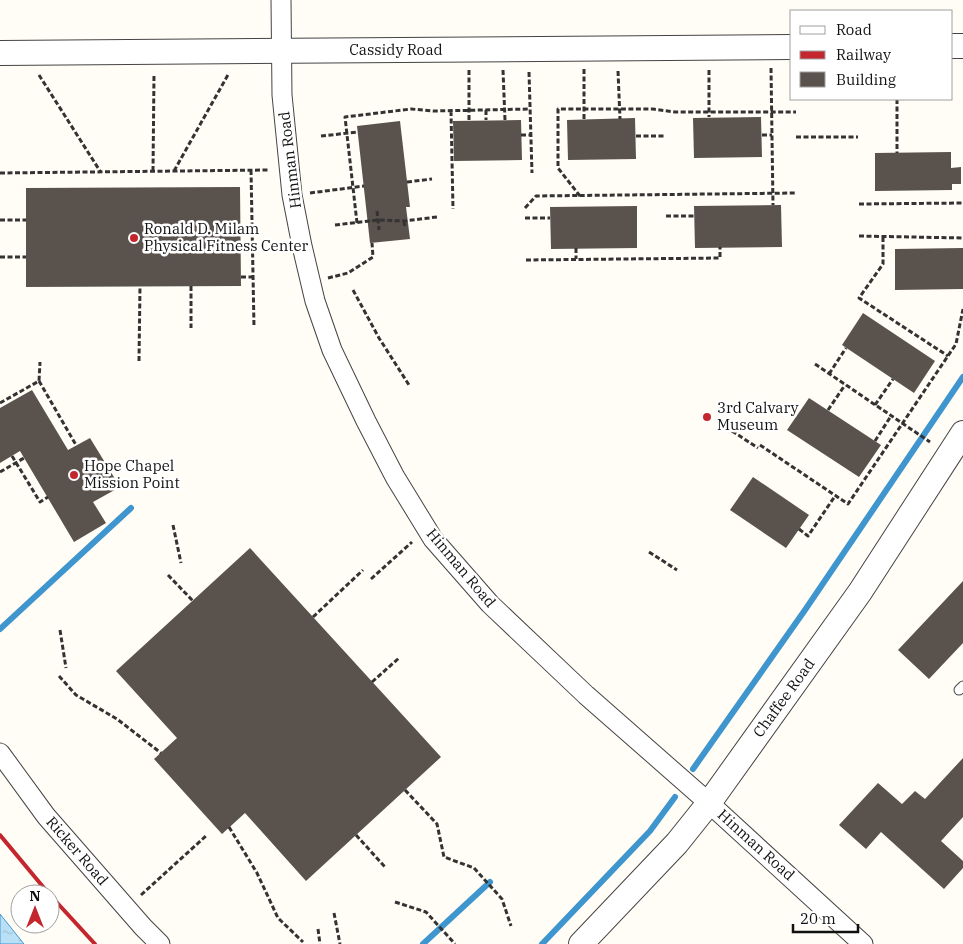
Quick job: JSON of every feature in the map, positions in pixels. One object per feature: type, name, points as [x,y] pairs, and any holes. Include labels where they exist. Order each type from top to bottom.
[{"type":"street","name":"Hinman Road","points":[[281,0],[282,95],[292,195],[315,301],[332,350],[394,477],[433,539],[490,604],[586,695],[709,803],[863,944]]},
{"type":"street","name":"Cassidy Road","points":[[0,53],[781,47]]},
{"type":"street","name":"Chaffee Road","points":[[581,944],[678,843],[709,803],[860,592],[963,433]]},
{"type":"street","name":"Ricker Road","points":[[0,752],[46,816],[160,944]]},
{"type":"path","points":[[709,47],[709,117]]},
{"type":"path","points":[[772,205],[771,112],[781,47]]},
{"type":"path","points":[[584,48],[584,120]]},
{"type":"path","points":[[618,48],[620,119]]},
{"type":"path","points":[[503,49],[505,120]]},
{"type":"path","points":[[529,49],[532,173]]},
{"type":"path","points":[[469,50],[469,120]]},
{"type":"path","points":[[174,171],[242,51]]},
{"type":"path","points":[[153,171],[154,52]]},
{"type":"path","points":[[25,53],[100,172]]},
{"type":"path","points":[[897,100],[897,152]]},
{"type":"path","points":[[357,222],[345,117],[411,109],[530,109]]},
{"type":"path","points":[[580,196],[558,168],[558,109],[796,112]]},
{"type":"path","points":[[451,110],[453,209]]},
{"type":"path","points":[[486,110],[486,120]]},
{"type":"path","points":[[321,136],[358,132]]},
{"type":"path","points":[[522,135],[531,135]]},
{"type":"path","points":[[762,135],[772,135]]},
{"type":"path","points":[[636,136],[665,136]]},
{"type":"path","points":[[796,138],[858,137]]},
{"type":"path","points":[[251,170],[254,327]]},
{"type":"path","points":[[0,173],[290,170]]},
{"type":"path","points":[[407,182],[432,180]]},
{"type":"path","points":[[292,195],[364,186]]},
{"type":"path","points":[[525,208],[536,196],[797,194]]},
{"type":"path","points":[[859,204],[963,203]]},
{"type":"path","points":[[377,211],[379,230]]},
{"type":"path","points":[[666,216],[694,216]]},
{"type":"path","points":[[335,225],[378,220],[404,221],[437,217]]},
{"type":"path","points":[[525,218],[550,218]]},
{"type":"path","points":[[0,220],[26,220]]},
{"type":"path","points":[[404,221],[405,227]]},
{"type":"path","points":[[859,236],[963,238]]},
{"type":"path","points":[[884,236],[883,264],[859,298],[948,356]]},
{"type":"path","points":[[348,273],[373,257],[372,243]]},
{"type":"path","points":[[526,260],[720,258],[720,247]]},
{"type":"path","points":[[576,248],[576,259]]},
{"type":"path","points":[[0,257],[26,257]]},
{"type":"path","points":[[241,277],[253,278]]},
{"type":"path","points":[[139,361],[140,286]]},
{"type":"path","points":[[191,286],[191,328]]},
{"type":"path","points":[[352,290],[379,338],[409,385]]},
{"type":"path","points":[[732,431],[848,504],[956,344],[963,309]]},
{"type":"path","points":[[829,374],[846,348]]},
{"type":"path","points":[[40,362],[39,381],[76,445]]},
{"type":"path","points":[[814,364],[928,441]]},
{"type":"path","points":[[875,405],[893,379]]},
{"type":"path","points":[[0,403],[39,381]]},
{"type":"path","points":[[828,410],[846,385]]},
{"type":"path","points":[[875,441],[892,416]]},
{"type":"path","points":[[12,456],[40,502],[48,497]]},
{"type":"path","points":[[0,472],[24,458]]},
{"type":"path","points":[[799,530],[808,536],[835,496]]},
{"type":"path","points":[[173,525],[181,563]]},
{"type":"path","points":[[371,579],[427,529]]},
{"type":"path","points":[[649,552],[676,570]]},
{"type":"path","points":[[313,617],[363,570]]},
{"type":"path","points":[[168,575],[192,601]]},
{"type":"path","points":[[60,630],[66,668]]},
{"type":"path","points":[[372,682],[399,658]]},
{"type":"path","points":[[58,676],[76,695],[117,719],[161,753]]},
{"type":"path","points":[[405,790],[437,824],[444,857],[474,868],[502,899],[511,926]]},
{"type":"path","points":[[229,828],[257,873],[278,918],[303,942]]},
{"type":"path","points":[[127,909],[207,835]]},
{"type":"path","points":[[356,835],[385,867]]},
{"type":"path","points":[[395,902],[426,912],[455,944]]},
{"type":"path","points":[[334,913],[340,944]]},
{"type":"path","points":[[318,929],[320,944]]},
{"type":"water","points":[[0,914],[10,926],[10,934],[16,934],[24,944],[0,944]]},
{"type":"building","points":[[761,117],[762,157],[694,158],[693,118]]},
{"type":"building","points":[[635,118],[636,159],[568,160],[567,120]]},
{"type":"building","points":[[521,120],[522,160],[454,161],[453,121]]},
{"type":"building","points":[[400,121],[410,207],[406,207],[410,239],[370,243],[357,126]]},
{"type":"building","points":[[951,152],[951,168],[961,167],[961,184],[952,184],[952,190],[875,191],[875,153]]},
{"type":"building","name":"Ronald D. Milam Physical Fitness Center","points":[[240,187],[241,286],[26,287],[26,188]]},
{"type":"building","points":[[781,205],[782,247],[695,248],[694,206]]},
{"type":"building","points":[[637,206],[637,248],[551,249],[550,207]]},
{"type":"building","points":[[963,248],[963,289],[895,290],[895,249]]},
{"type":"building","points":[[863,313],[935,361],[914,393],[842,345]]},
{"type":"building","name":"Hope Chapel Mission Point","points":[[32,390],[68,450],[90,438],[120,487],[93,502],[106,523],[74,542],[20,451],[0,463],[0,408]]},
{"type":"building","points":[[809,398],[881,445],[859,477],[787,430]]},
{"type":"building","points":[[753,477],[809,515],[786,548],[730,510]]},
{"type":"building","points":[[250,548],[441,757],[306,881],[245,813],[222,834],[154,759],[177,738],[116,671]]},
{"type":"building","points":[[963,581],[963,643],[929,679],[898,650]]},
{"type":"building","points":[[963,758],[963,817],[941,841],[963,861],[963,868],[944,889],[881,832],[866,849],[839,825],[878,783],[902,804],[915,791],[925,799]]},
{"type":"waterway","points":[[693,769],[805,610],[963,377]]},
{"type":"waterway","points":[[0,629],[131,508]]},
{"type":"waterway","points":[[542,944],[650,831],[675,797]]},
{"type":"waterway","points":[[423,944],[490,882]]},
{"type":"railway","points":[[0,835],[41,884]]},
{"type":"railway","points":[[60,906],[95,944]]},
{"type":"place","name":"Ronald D. Milam Physical Fitness Center","points":[[134,238]]},
{"type":"place","name":"3rd Calvary Museum","points":[[707,417]]},
{"type":"place","name":"Hope Chapel Mission Point","points":[[74,475]]}]
